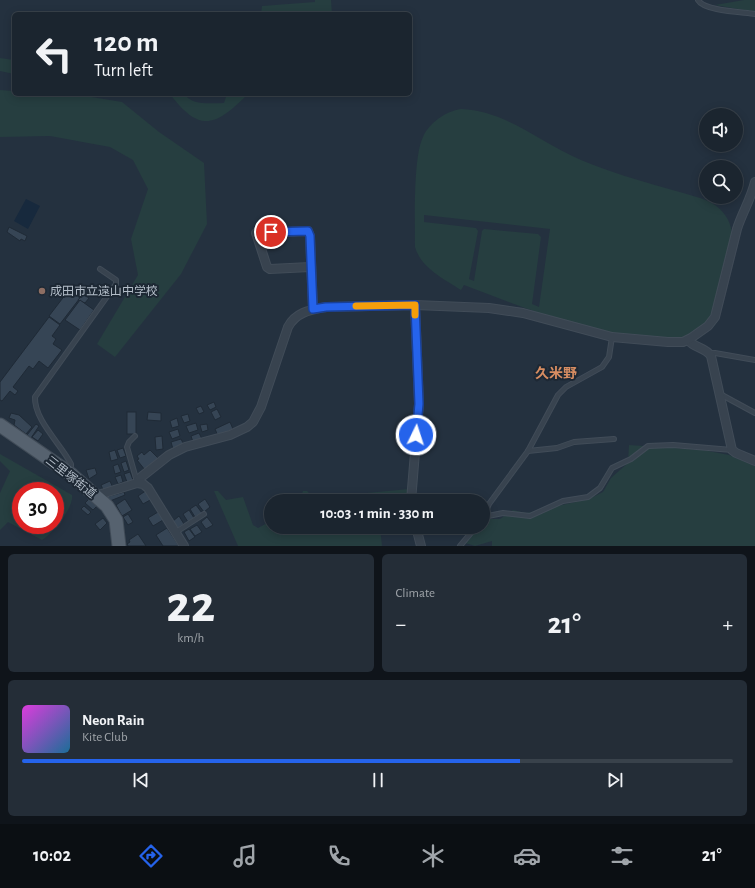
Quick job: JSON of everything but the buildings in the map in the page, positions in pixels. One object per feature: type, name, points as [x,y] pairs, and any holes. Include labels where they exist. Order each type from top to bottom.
[{"type":"main road","name":"三里塚街道","points":[[0,425],[72,475],[96,496],[112,513],[118,527],[119,546]]},
{"type":"street","points":[[137,483],[140,478],[169,455],[185,447],[230,435],[247,427],[253,422],[261,406],[288,327],[296,316],[313,309],[326,307],[415,305],[505,310],[612,337],[668,342],[688,340],[708,326],[715,317],[737,229],[741,217],[751,199],[755,182]]},
{"type":"street","points":[[310,267],[270,269],[267,267],[256,234],[308,231],[310,236],[310,267],[313,309]]},
{"type":"street","points":[[412,494],[419,404],[415,305]]},
{"type":"street","points":[[688,340],[710,354],[715,368],[732,450],[755,461]]},
{"type":"street","points":[[96,496],[137,483],[143,484],[148,488],[184,546]]},
{"type":"street","points":[[418,534],[421,546]]},
{"type":"lane","points":[[698,0],[701,4],[709,7],[755,14]]},
{"type":"lane","points":[[72,475],[70,468],[71,464],[44,423],[37,407],[35,397],[116,284],[116,280],[113,277],[100,269]]},
{"type":"lane","points":[[490,503],[528,451],[558,396],[566,387],[602,367],[609,357],[612,337]]},
{"type":"lane","points":[[710,354],[715,353],[755,360]]},
{"type":"lane","points":[[720,394],[755,413]]},
{"type":"lane","points":[[136,436],[128,442],[127,447],[137,483]]},
{"type":"lane","points":[[528,451],[557,448],[574,442],[614,439]]},
{"type":"lane","points":[[490,516],[503,513],[530,516],[563,501],[588,497],[600,488],[612,468],[631,459],[648,446],[673,445],[732,450]]},
{"type":"lane","points":[[176,532],[204,514]]},
{"type":"lane","points":[[460,546],[470,534]]},
{"type":"green space","points":[[315,0],[331,0],[332,12],[261,12],[262,6],[315,2]]},
{"type":"green space","points":[[744,0],[755,0],[755,12],[715,5]]},
{"type":"green space","points":[[0,58],[12,60],[12,74],[0,71]]},
{"type":"green space","points":[[0,90],[12,91],[12,96],[85,96],[122,102],[159,132],[204,163],[207,224],[181,274],[115,357],[97,344],[138,275],[131,239],[148,189],[133,160],[110,147],[50,136],[0,137]]},
{"type":"green space","points":[[172,96],[186,96],[197,102],[224,103],[226,96],[246,96],[227,113],[217,119],[208,121],[199,120],[190,115]]},
{"type":"green space","points":[[461,109],[493,115],[508,121],[566,153],[595,166],[699,198],[699,204],[713,204],[719,208],[724,213],[730,225],[732,239],[716,305],[706,322],[692,333],[675,339],[661,339],[600,330],[554,318],[464,285],[461,290],[434,272],[422,261],[415,247],[416,174],[420,146],[423,137],[429,127],[439,118],[450,112]],"holes":[[[424,215],[550,229],[539,307],[532,304],[541,237],[538,234],[484,229],[482,231],[474,281],[469,279],[478,231],[476,228],[424,222]]]},
{"type":"green space","points":[[629,445],[703,450],[729,455],[755,466],[755,546],[492,546],[492,541],[475,546],[465,543],[472,534],[490,534],[490,519],[500,519],[513,510],[526,513],[589,499],[603,492],[611,478],[628,463]]},
{"type":"green space","points":[[0,454],[49,482],[12,482],[12,524],[8,522],[0,530],[0,493],[10,471],[0,461]]},
{"type":"green space","points":[[409,489],[409,494],[356,494]]},
{"type":"green space","points":[[64,490],[72,495],[70,507],[64,516]]},
{"type":"green space","points":[[214,491],[218,491],[226,500],[243,497],[253,525],[258,528],[264,525],[264,534],[381,534],[382,546],[238,546]]},
{"type":"green space","points":[[303,491],[307,491],[310,494],[302,494]]},
{"type":"green space","points":[[31,534],[49,534],[42,540]]},
{"type":"water","points":[[26,199],[40,206],[28,229],[14,221]]},
{"type":"slow traffic","points":[[356,306],[415,305],[415,315]]},
{"type":"place","name":"成田市立遠山中学校","points":[[42,291]]},
{"type":"district","name":"久米野","points":[[556,373]]},
{"type":"route","points":[[271,232],[308,231],[310,236],[310,267],[313,309],[326,307],[415,305],[419,404],[416,435]]}]
